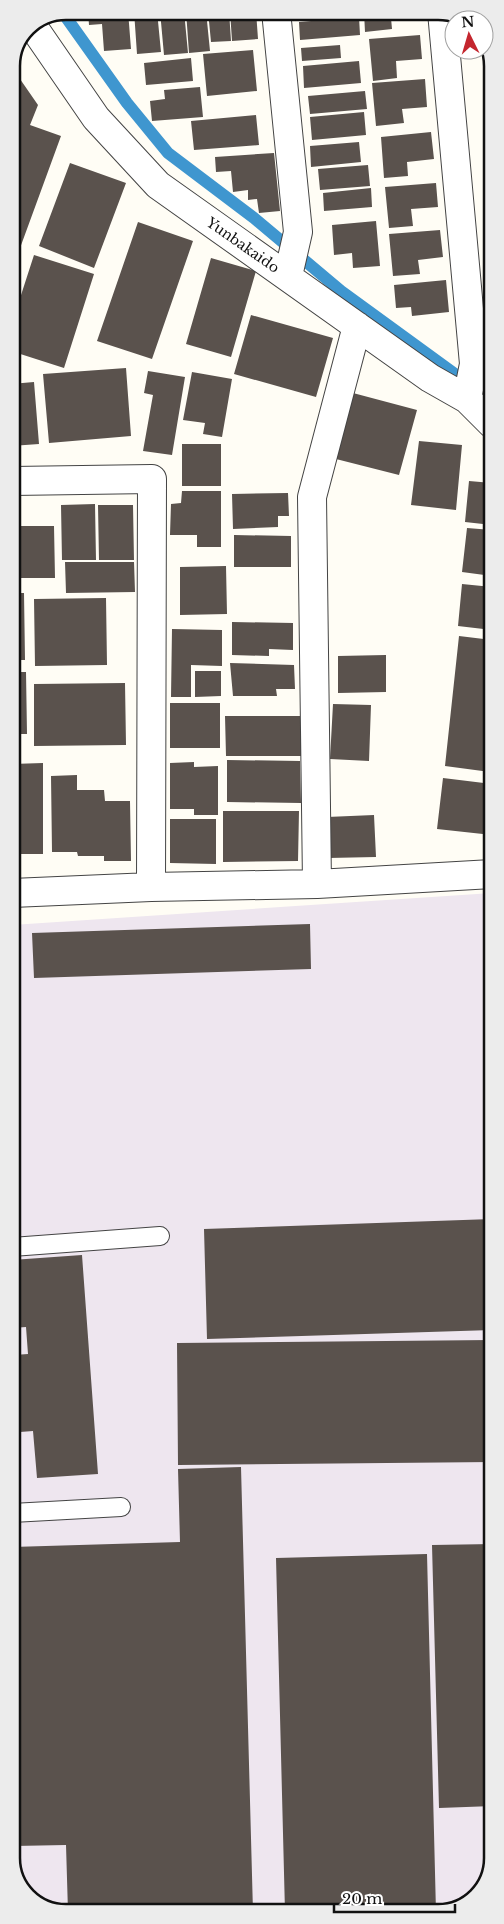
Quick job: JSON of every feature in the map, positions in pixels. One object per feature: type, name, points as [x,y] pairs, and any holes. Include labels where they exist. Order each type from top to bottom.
[{"type":"street","points":[[277,20],[298,232],[288,276]]},
{"type":"street","points":[[443,20],[483,370],[467,399]]},
{"type":"street","name":"Yunbakaido","points":[[37,32],[96,118],[158,185],[430,378],[467,399],[484,416]]},
{"type":"street","points":[[317,884],[312,497],[357,326]]},
{"type":"street","points":[[20,481],[152,479],[150,887]]},
{"type":"street","points":[[20,892],[317,884],[484,874]]},
{"type":"lane","points":[[20,1246],[160,1236]]},
{"type":"lane","points":[[20,1513],[121,1507]]},
{"type":"shaded area","points":[[484,894],[484,1858],[482,1873],[474,1886],[461,1898],[453,1902],[438,1904],[63,1904],[43,1898],[30,1886],[22,1873],[20,1858],[20,924]]},
{"type":"building","points":[[89,20],[129,20],[131,49],[104,51],[102,24],[89,25]]},
{"type":"building","points":[[135,20],[158,20],[161,52],[137,54]]},
{"type":"building","points":[[161,20],[185,20],[188,53],[164,55]]},
{"type":"building","points":[[187,20],[207,20],[210,51],[189,53]]},
{"type":"building","points":[[209,20],[230,20],[231,41],[211,42]]},
{"type":"building","points":[[231,20],[257,20],[258,39],[232,41]]},
{"type":"building","points":[[359,20],[360,35],[300,40],[299,22]]},
{"type":"building","points":[[364,20],[391,20],[392,29],[365,32]]},
{"type":"building","points":[[420,35],[422,59],[396,61],[397,78],[373,81],[369,39]]},
{"type":"building","points":[[340,45],[341,58],[302,61],[301,48]]},
{"type":"building","points":[[253,50],[257,91],[207,96],[203,54]]},
{"type":"building","points":[[191,58],[193,81],[146,85],[144,63]]},
{"type":"building","points":[[359,61],[361,83],[304,88],[303,66]]},
{"type":"building","points":[[20,79],[38,105],[30,125],[61,136],[20,248]]},
{"type":"building","points":[[425,79],[427,107],[402,109],[404,123],[376,126],[372,83]]},
{"type":"building","points":[[200,87],[203,117],[152,121],[150,101],[165,99],[164,90]]},
{"type":"building","points":[[365,91],[367,109],[310,114],[308,96]]},
{"type":"building","points":[[364,112],[366,135],[312,140],[310,117]]},
{"type":"building","points":[[256,115],[259,145],[194,150],[191,121]]},
{"type":"building","points":[[431,132],[434,159],[407,162],[408,176],[384,178],[381,137]]},
{"type":"building","points":[[359,142],[361,162],[311,167],[310,146]]},
{"type":"building","points":[[274,153],[280,211],[259,213],[257,199],[248,200],[248,190],[233,192],[231,171],[216,172],[215,157]]},
{"type":"building","points":[[70,163],[126,183],[94,268],[39,246]]},
{"type":"building","points":[[368,165],[370,186],[320,190],[318,169]]},
{"type":"building","points":[[436,183],[438,207],[411,209],[413,226],[389,228],[385,187]]},
{"type":"building","points":[[371,188],[372,207],[324,211],[323,193]]},
{"type":"building","points":[[376,221],[380,266],[353,268],[352,253],[334,255],[332,225]]},
{"type":"building","points":[[138,222],[193,241],[152,359],[97,341]]},
{"type":"building","points":[[440,230],[443,257],[418,260],[420,274],[393,276],[389,234]]},
{"type":"building","points":[[34,255],[94,274],[64,368],[20,354],[20,298]]},
{"type":"building","points":[[211,258],[256,271],[231,357],[186,344]]},
{"type":"building","points":[[446,280],[449,312],[412,316],[411,307],[396,308],[394,285]]},
{"type":"building","points":[[251,315],[333,338],[316,397],[234,374]]},
{"type":"building","points":[[126,368],[131,436],[49,443],[43,374]]},
{"type":"building","points":[[148,371],[185,377],[172,455],[143,451],[153,395],[144,393]]},
{"type":"building","points":[[192,372],[232,379],[222,437],[203,434],[205,423],[183,420]]},
{"type":"building","points":[[34,382],[39,444],[20,445],[20,383]]},
{"type":"building","points":[[353,393],[417,410],[399,475],[336,459]]},
{"type":"building","points":[[419,441],[462,445],[456,510],[411,505]]},
{"type":"building","points":[[182,444],[221,444],[221,486],[182,486]]},
{"type":"building","points":[[469,481],[484,482],[484,524],[465,522]]},
{"type":"building","points":[[182,491],[221,491],[221,547],[197,547],[197,535],[170,535],[171,504],[181,503]]},
{"type":"building","points":[[288,493],[289,516],[278,516],[278,527],[233,529],[232,494]]},
{"type":"building","points":[[95,504],[96,560],[62,560],[61,505]]},
{"type":"building","points":[[98,505],[133,505],[134,560],[99,560]]},
{"type":"building","points":[[20,526],[54,526],[55,578],[20,578]]},
{"type":"building","points":[[467,528],[484,529],[484,575],[462,572]]},
{"type":"building","points":[[234,535],[291,536],[291,567],[234,567]]},
{"type":"building","points":[[65,562],[134,562],[135,592],[66,593]]},
{"type":"building","points":[[226,566],[227,614],[180,615],[180,567]]},
{"type":"building","points":[[462,584],[484,586],[484,629],[458,626]]},
{"type":"building","points":[[20,593],[24,593],[25,660],[20,660]]},
{"type":"building","points":[[106,598],[107,665],[35,666],[34,599]]},
{"type":"building","points":[[232,622],[293,623],[293,650],[269,649],[269,656],[232,655]]},
{"type":"building","points":[[172,629],[222,630],[222,666],[191,665],[191,697],[171,697]]},
{"type":"building","points":[[459,636],[484,639],[484,771],[445,766]]},
{"type":"building","points":[[386,655],[386,692],[338,693],[338,656]]},
{"type":"building","points":[[230,663],[294,665],[295,689],[276,689],[277,696],[233,696]]},
{"type":"building","points":[[195,671],[221,671],[221,696],[195,697]]},
{"type":"building","points":[[20,672],[26,672],[27,734],[20,734]]},
{"type":"building","points":[[125,683],[126,745],[34,746],[34,684]]},
{"type":"building","points":[[170,703],[220,703],[220,748],[170,748]]},
{"type":"building","points":[[333,704],[371,705],[369,761],[330,759]]},
{"type":"building","points":[[225,716],[302,716],[302,756],[226,756]]},
{"type":"building","points":[[227,760],[300,761],[301,803],[227,802]]},
{"type":"building","points":[[194,762],[194,767],[218,766],[218,815],[194,815],[194,809],[170,809],[170,763]]},
{"type":"building","points":[[43,763],[43,854],[20,854],[20,764]]},
{"type":"building","points":[[77,775],[77,790],[104,790],[105,801],[130,801],[131,861],[104,861],[104,856],[78,856],[77,852],[52,852],[51,776]]},
{"type":"building","points":[[443,778],[484,783],[484,834],[437,829]]},
{"type":"building","points":[[223,811],[299,811],[298,861],[223,862]]},
{"type":"building","points":[[374,815],[376,857],[328,858],[327,817]]},
{"type":"building","points":[[170,819],[216,819],[216,864],[170,863]]},
{"type":"building","points":[[310,924],[311,969],[34,978],[32,933]]},
{"type":"building","points":[[484,1219],[484,1330],[207,1339],[204,1229]]},
{"type":"building","points":[[82,1255],[98,1474],[37,1478],[33,1431],[20,1432],[20,1355],[28,1354],[26,1327],[20,1327],[20,1259]]},
{"type":"building","points":[[484,1340],[484,1462],[178,1465],[177,1343]]},
{"type":"building","points":[[241,1467],[253,1904],[68,1904],[66,1845],[20,1846],[20,1547],[180,1542],[178,1469]]},
{"type":"building","points":[[484,1544],[484,1806],[439,1808],[432,1545]]},
{"type":"building","points":[[427,1554],[436,1904],[285,1904],[276,1558]]},
{"type":"waterway","points":[[68,20],[127,103],[168,153],[254,218],[341,291],[484,395]]}]
